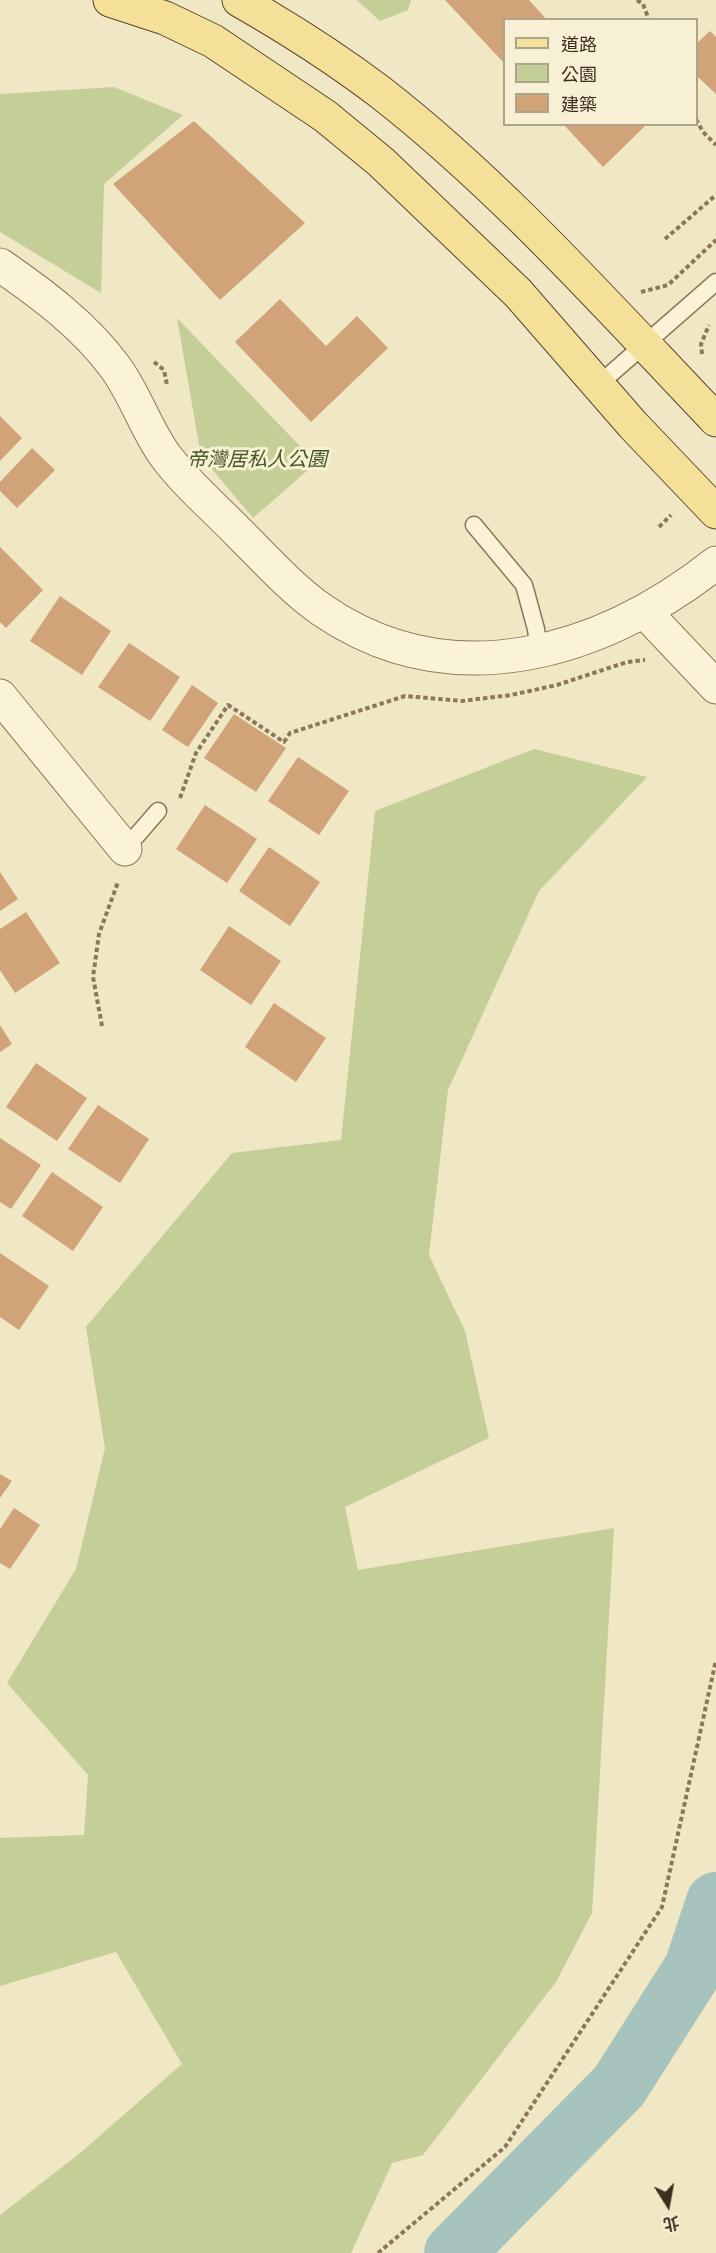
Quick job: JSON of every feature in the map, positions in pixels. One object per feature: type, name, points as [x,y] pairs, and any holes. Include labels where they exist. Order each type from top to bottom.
[{"type":"main road","points":[[111,0],[165,18],[213,41],[325,116],[381,162],[442,217],[538,314],[598,385],[716,512]]},
{"type":"main road","points":[[239,0],[334,58],[432,136],[492,191],[716,420]]},
{"type":"street","points":[[0,265],[75,323],[98,346],[125,382],[154,437],[177,469],[284,579],[322,609],[371,636],[421,652],[469,657],[539,652],[582,640],[645,612],[716,563]]},
{"type":"street","points":[[645,612],[716,687]]},
{"type":"street","points":[[0,696],[124,849]]},
{"type":"lane","points":[[598,385],[716,282]]},
{"type":"lane","points":[[474,525],[524,585],[536,629],[539,652]]},
{"type":"lane","points":[[124,849],[158,811]]},
{"type":"path","points":[[637,0],[643,4],[648,18]]},
{"type":"path","points":[[698,123],[703,132],[716,145]]},
{"type":"path","points":[[665,239],[716,195]]},
{"type":"path","points":[[668,285],[716,240]]},
{"type":"path","points":[[146,355],[164,370],[168,390]]},
{"type":"path","points":[[158,811],[167,817],[184,794],[196,753],[228,705],[284,742],[290,733],[405,696]]},
{"type":"path","points":[[102,1026],[93,977],[99,934],[117,885]]},
{"type":"path","points":[[378,2253],[505,2147],[662,1907],[716,1660]]},
{"type":"green space","points":[[357,0],[411,0],[408,10],[380,21]]},
{"type":"green space","points":[[114,87],[183,115],[104,184],[101,293],[0,232],[0,94]]},
{"type":"green space","name":"帝灣居私人公園","points":[[177,318],[316,463],[253,518],[201,456]]},
{"type":"green space","points":[[534,749],[647,777],[539,891],[448,1090],[429,1255],[465,1331],[489,1438],[345,1507],[358,1570],[614,1528],[592,1913],[556,1982],[423,2155],[392,2163],[351,2253],[0,2253],[0,2215],[79,2154],[182,2064],[116,1952],[0,1986],[0,1838],[84,1835],[88,1775],[7,1683],[76,1569],[105,1448],[86,1327],[232,1153],[341,1140],[375,811]]},
{"type":"building","points":[[445,0],[529,0],[545,18],[503,18],[503,62]]},
{"type":"building","points":[[710,31],[716,37],[716,94],[698,77],[698,42]]},
{"type":"building","points":[[194,121],[305,223],[220,300],[113,184]]},
{"type":"building","points":[[565,126],[645,126],[603,167]]},
{"type":"building","points":[[280,299],[326,346],[357,316],[388,348],[311,422],[235,342]]},
{"type":"building","points":[[0,416],[22,438],[0,461]]},
{"type":"building","points":[[32,448],[55,470],[17,508],[0,491],[0,482]]},
{"type":"building","points":[[0,547],[43,590],[6,628],[0,622]]},
{"type":"building","points":[[60,596],[111,631],[82,675],[30,641]]},
{"type":"building","points":[[129,643],[180,677],[150,721],[98,687]]},
{"type":"building","points":[[192,685],[218,703],[188,747],[162,730]]},
{"type":"building","points":[[234,714],[286,748],[256,792],[204,758]]},
{"type":"building","points":[[298,757],[349,791],[319,835],[268,801]]},
{"type":"building","points":[[205,805],[257,839],[227,883],[176,849]]},
{"type":"building","points":[[269,847],[320,882],[290,926],[239,891]]},
{"type":"building","points":[[0,872],[18,899],[0,911]]},
{"type":"building","points":[[26,912],[60,963],[15,993],[0,970],[0,929]]},
{"type":"building","points":[[229,926],[281,961],[251,1005],[200,970]]},
{"type":"building","points":[[274,1003],[326,1038],[296,1082],[245,1047]]},
{"type":"building","points":[[0,1025],[12,1044],[0,1052]]},
{"type":"building","points":[[36,1063],[87,1098],[57,1141],[6,1107]]},
{"type":"building","points":[[98,1105],[149,1139],[120,1183],[68,1149]]},
{"type":"building","points":[[0,1138],[41,1165],[11,1209],[0,1202]]},
{"type":"building","points":[[52,1172],[103,1207],[73,1251],[22,1216]]},
{"type":"building","points":[[0,1253],[49,1286],[19,1330],[0,1317]]},
{"type":"building","points":[[0,1474],[12,1481],[0,1498]]},
{"type":"building","points":[[14,1508],[40,1525],[10,1569],[0,1563],[0,1529]]},
{"type":"waterway","points":[[454,2253],[619,2086],[694,1968],[716,1902]]}]
